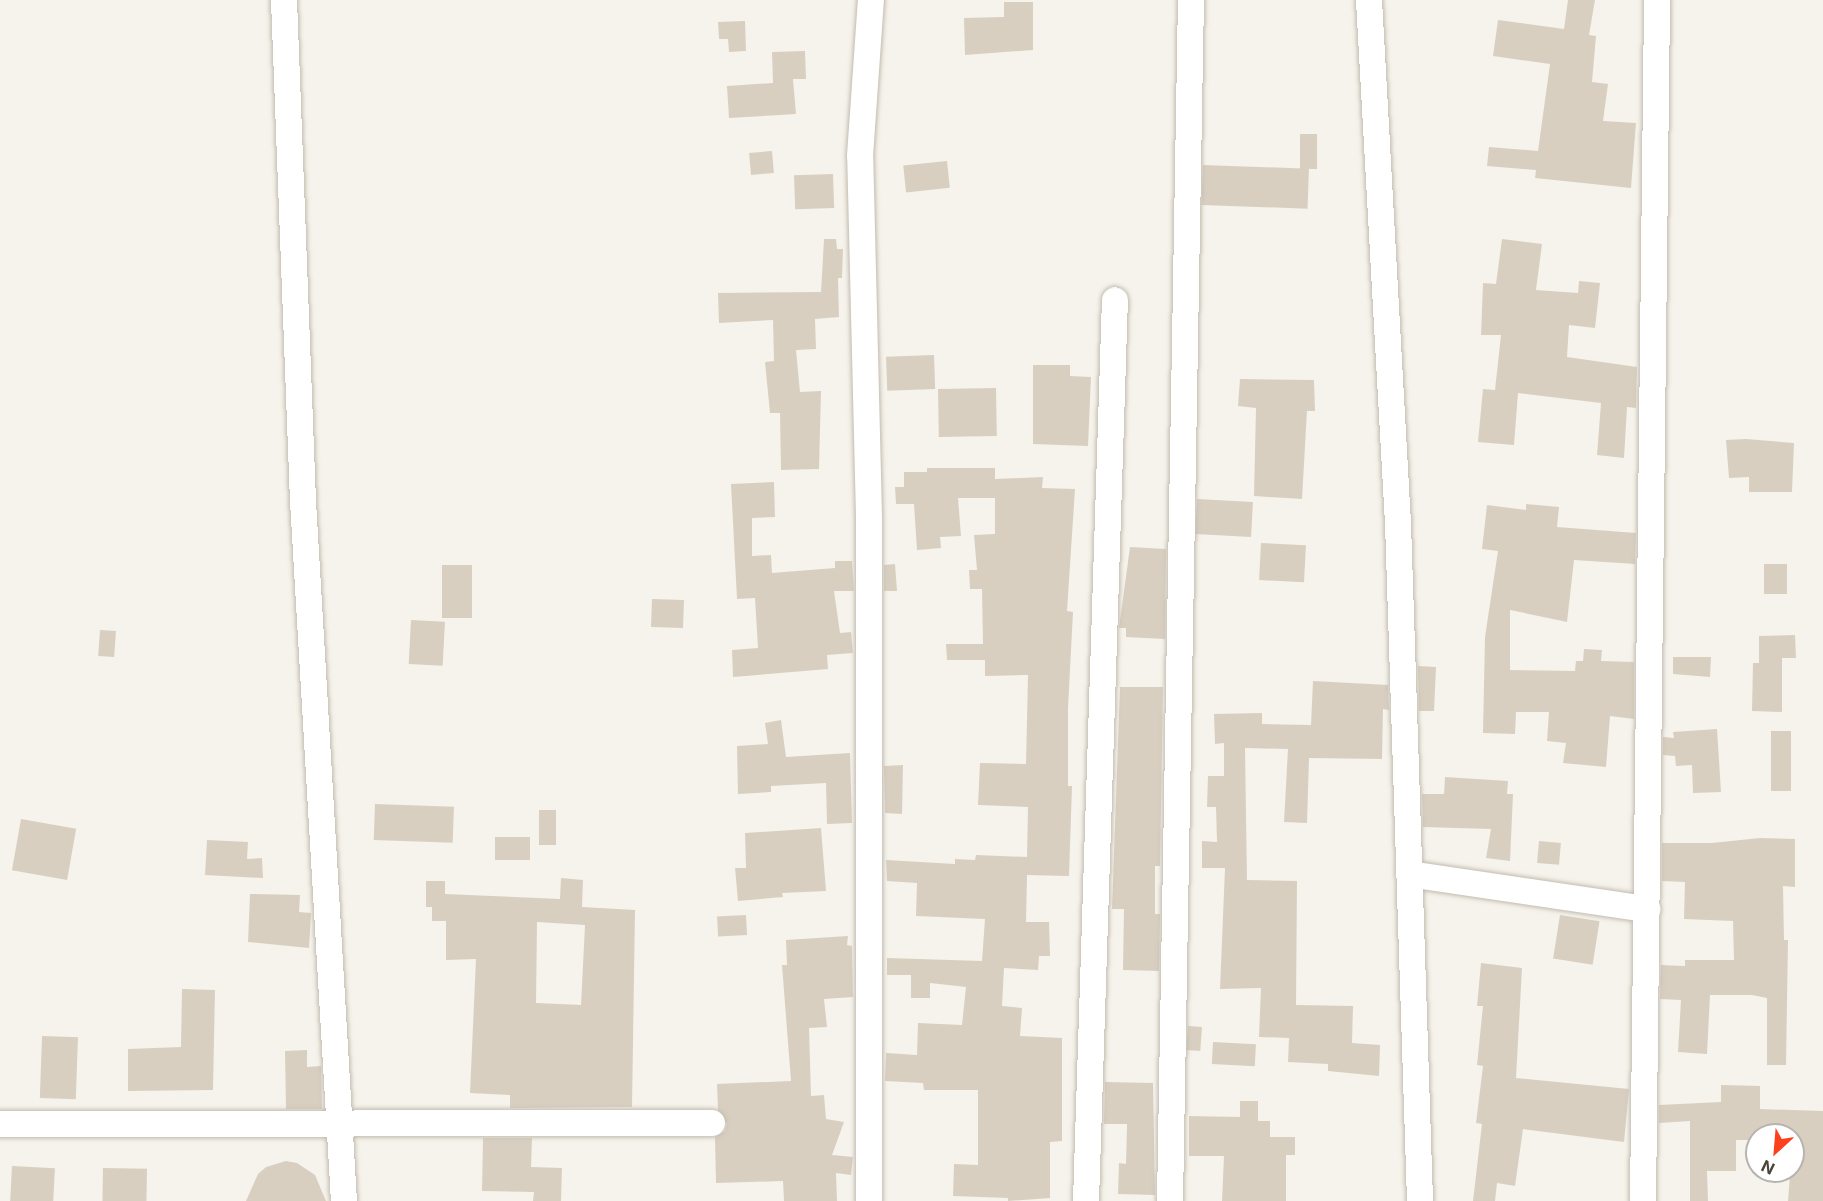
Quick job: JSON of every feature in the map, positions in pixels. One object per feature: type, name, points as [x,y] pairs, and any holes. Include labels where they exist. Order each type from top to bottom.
[{"type":"street","points":[[284,0],[303,501],[344,1201]]},
{"type":"street","points":[[869,1201],[869,517],[860,156],[872,0]]},
{"type":"street","points":[[1170,1201],[1191,0]]},
{"type":"street","points":[[1369,0],[1398,523],[1420,1201]]},
{"type":"street","points":[[1643,1201],[1657,0]]},
{"type":"street","points":[[1086,1201],[1114,300]]},
{"type":"street","points":[[1409,874],[1647,909]]},
{"type":"street","points":[[0,1124],[712,1123]]},
{"type":"building","points":[[1568,0],[1595,0],[1589,35],[1596,36],[1592,82],[1608,84],[1603,121],[1636,123],[1631,188],[1535,178],[1536,170],[1487,166],[1489,147],[1538,151],[1550,64],[1493,56],[1498,20],[1564,29]]},
{"type":"building","points":[[1004,2],[1033,2],[1033,50],[965,55],[964,18],[1004,17]]},
{"type":"building","points":[[745,21],[746,51],[729,52],[728,39],[719,39],[718,22]]},
{"type":"building","points":[[805,51],[806,79],[793,79],[796,114],[729,118],[727,86],[773,83],[772,52]]},
{"type":"building","points":[[1300,134],[1317,134],[1317,169],[1300,169]]},
{"type":"building","points":[[772,151],[774,173],[751,175],[749,153]]},
{"type":"building","points":[[947,161],[950,188],[906,192],[903,166]]},
{"type":"building","points":[[1203,165],[1309,169],[1308,209],[1202,205]]},
{"type":"building","points":[[833,174],[834,208],[795,209],[794,175]]},
{"type":"building","points":[[824,239],[836,239],[837,249],[843,249],[842,278],[838,278],[839,317],[815,319],[816,349],[796,350],[800,392],[821,391],[819,469],[781,470],[780,413],[770,413],[765,362],[774,361],[773,320],[719,323],[718,293],[821,292]]},
{"type":"building","points":[[1502,239],[1542,244],[1536,290],[1578,293],[1579,281],[1600,283],[1595,328],[1569,325],[1567,357],[1637,367],[1636,408],[1627,407],[1624,458],[1597,455],[1601,403],[1518,393],[1514,445],[1478,442],[1483,389],[1495,390],[1501,335],[1481,335],[1483,283],[1496,284]]},
{"type":"building","points":[[934,355],[935,389],[887,391],[886,357]]},
{"type":"building","points":[[1033,365],[1070,365],[1070,376],[1091,377],[1088,446],[1033,444]]},
{"type":"building","points":[[1240,379],[1314,380],[1315,411],[1307,411],[1302,499],[1254,496],[1256,408],[1238,406]]},
{"type":"building","points":[[996,388],[997,436],[939,437],[938,389]]},
{"type":"building","points":[[1746,439],[1794,443],[1792,492],[1749,492],[1749,477],[1729,478],[1726,440]]},
{"type":"building","points":[[927,468],[995,468],[995,479],[1043,477],[1042,488],[1075,489],[1067,611],[1073,612],[1068,708],[1068,786],[1072,786],[1069,876],[1027,875],[1026,922],[1049,922],[1050,956],[1039,956],[1038,970],[1004,968],[1002,1006],[1022,1008],[1020,1036],[1062,1038],[1062,1141],[1050,1142],[1050,1198],[1008,1201],[1008,1198],[953,1196],[954,1164],[978,1165],[978,1090],[924,1090],[923,1083],[885,1081],[886,1053],[917,1055],[918,1023],[962,1025],[966,987],[930,983],[930,998],[911,998],[911,975],[887,975],[887,958],[982,961],[985,919],[916,916],[917,883],[887,881],[886,860],[955,864],[955,859],[975,860],[976,855],[1027,857],[1028,807],[978,805],[980,763],[1026,764],[1028,675],[985,676],[985,660],[947,660],[946,644],[983,644],[982,589],[970,589],[969,570],[977,570],[974,535],[995,534],[995,498],[958,498],[961,536],[940,537],[941,548],[917,550],[914,504],[896,504],[895,487],[904,487],[904,472],[927,472]]},
{"type":"building","points":[[774,482],[775,517],[752,518],[752,556],[771,555],[772,573],[835,568],[835,561],[852,561],[854,591],[834,591],[840,633],[851,632],[853,653],[827,655],[828,669],[733,677],[732,650],[758,648],[755,598],[737,599],[731,484]]},
{"type":"building","points":[[1197,499],[1253,502],[1251,537],[1195,534]]},
{"type":"building","points":[[1526,504],[1559,507],[1557,527],[1636,533],[1635,564],[1574,560],[1567,622],[1510,610],[1510,670],[1575,671],[1576,661],[1583,661],[1584,649],[1602,650],[1601,661],[1634,662],[1634,719],[1610,716],[1606,767],[1563,763],[1566,743],[1547,741],[1549,712],[1516,712],[1515,734],[1483,733],[1485,637],[1498,551],[1482,549],[1487,505],[1526,510]]},
{"type":"building","points":[[1261,543],[1306,545],[1304,582],[1259,580]]},
{"type":"building","points":[[1130,547],[1166,549],[1165,639],[1126,637],[1126,628],[1119,628]]},
{"type":"building","points":[[895,564],[897,591],[884,591],[884,565]]},
{"type":"building","points":[[1764,564],[1787,564],[1787,594],[1764,594]]},
{"type":"building","points":[[442,565],[472,565],[472,618],[442,618]]},
{"type":"building","points":[[652,599],[684,600],[683,628],[651,627]]},
{"type":"building","points":[[411,620],[445,622],[443,666],[409,664]]},
{"type":"building","points":[[100,630],[116,631],[114,657],[98,656]]},
{"type":"building","points":[[1795,635],[1796,658],[1782,658],[1782,712],[1752,711],[1753,663],[1759,663],[1759,636]]},
{"type":"building","points":[[1673,657],[1711,657],[1710,677],[1673,674]]},
{"type":"building","points":[[1418,666],[1436,667],[1434,711],[1419,711]]},
{"type":"building","points":[[1313,681],[1388,685],[1389,710],[1383,709],[1382,759],[1309,758],[1307,823],[1284,822],[1288,749],[1245,748],[1247,880],[1297,881],[1296,1005],[1353,1006],[1352,1043],[1380,1045],[1379,1076],[1328,1071],[1328,1064],[1288,1062],[1289,1038],[1259,1037],[1261,988],[1220,989],[1225,868],[1202,868],[1202,841],[1217,842],[1216,807],[1207,807],[1208,776],[1224,776],[1224,743],[1215,744],[1214,714],[1262,713],[1262,724],[1311,725]]},
{"type":"building","points":[[1120,687],[1163,687],[1160,866],[1155,866],[1155,914],[1160,914],[1159,971],[1123,970],[1124,909],[1112,909]]},
{"type":"building","points":[[781,720],[786,757],[850,753],[852,823],[827,824],[826,783],[771,786],[771,792],[738,794],[737,746],[768,744],[765,723]]},
{"type":"building","points":[[1717,729],[1721,792],[1693,793],[1692,765],[1676,766],[1675,756],[1663,755],[1663,737],[1674,738],[1673,732]]},
{"type":"building","points":[[1771,731],[1791,731],[1791,791],[1771,791]]},
{"type":"building","points":[[903,765],[902,814],[885,813],[884,766]]},
{"type":"building","points":[[1445,777],[1508,781],[1507,794],[1513,794],[1510,861],[1486,858],[1491,829],[1423,827],[1422,794],[1444,794]]},
{"type":"building","points":[[375,804],[454,807],[453,843],[374,840]]},
{"type":"building","points":[[539,810],[556,810],[556,845],[539,845]]},
{"type":"building","points":[[21,819],[76,829],[67,880],[12,870]]},
{"type":"building","points":[[821,828],[826,891],[782,893],[783,897],[738,901],[735,868],[746,868],[745,833]]},
{"type":"building","points":[[495,837],[530,837],[530,860],[495,860]]},
{"type":"building","points":[[1760,838],[1795,839],[1795,887],[1783,886],[1784,940],[1788,940],[1786,1065],[1767,1065],[1767,998],[1752,995],[1710,995],[1707,1054],[1678,1052],[1681,1000],[1660,999],[1661,965],[1685,966],[1685,960],[1734,960],[1733,921],[1684,919],[1685,882],[1662,881],[1662,843],[1712,843]]},
{"type":"building","points":[[207,840],[248,842],[247,859],[262,858],[263,878],[205,875]]},
{"type":"building","points":[[1539,841],[1561,843],[1559,865],[1537,863]]},
{"type":"building","points":[[561,878],[583,880],[582,907],[635,910],[632,1107],[510,1108],[510,1095],[470,1093],[476,959],[446,960],[446,921],[432,921],[432,907],[426,907],[426,881],[445,881],[445,894],[560,899]],"holes":[[[537,922],[585,925],[581,1005],[536,1003]]]},
{"type":"building","points":[[250,894],[300,895],[299,912],[311,913],[309,948],[248,942]]},
{"type":"building","points":[[746,915],[747,935],[718,936],[717,917]]},
{"type":"building","points":[[1560,915],[1600,921],[1593,965],[1553,958]]},
{"type":"building","points":[[848,936],[847,945],[852,946],[853,997],[824,999],[827,1027],[809,1028],[811,1096],[824,1095],[826,1119],[844,1122],[832,1155],[853,1157],[851,1175],[836,1173],[837,1201],[784,1201],[783,1181],[716,1183],[715,1137],[725,1131],[727,1124],[718,1110],[717,1084],[791,1081],[782,965],[787,965],[786,940]]},
{"type":"building","points":[[1481,963],[1522,968],[1516,1078],[1629,1089],[1624,1142],[1523,1129],[1515,1186],[1497,1183],[1495,1201],[1473,1201],[1482,1124],[1476,1123],[1483,1066],[1477,1065],[1483,1006],[1477,1006]]},
{"type":"building","points":[[182,989],[215,990],[213,1090],[128,1091],[128,1049],[181,1047]]},
{"type":"building","points":[[1188,1026],[1202,1027],[1200,1051],[1186,1050]]},
{"type":"building","points":[[42,1036],[78,1037],[76,1099],[40,1098]]},
{"type":"building","points":[[1213,1042],[1256,1044],[1255,1066],[1212,1064]]},
{"type":"building","points":[[307,1050],[307,1067],[321,1066],[322,1109],[286,1109],[285,1051]]},
{"type":"building","points":[[1105,1082],[1153,1083],[1155,1195],[1118,1194],[1119,1163],[1126,1164],[1127,1124],[1104,1124]]},
{"type":"building","points":[[1721,1085],[1760,1086],[1760,1109],[1823,1111],[1823,1201],[1788,1201],[1789,1183],[1805,1183],[1805,1123],[1745,1123],[1745,1140],[1736,1140],[1736,1171],[1707,1171],[1708,1201],[1690,1201],[1690,1121],[1659,1123],[1659,1105],[1721,1102]]},
{"type":"building","points":[[1240,1101],[1258,1101],[1258,1121],[1270,1121],[1270,1137],[1295,1137],[1295,1155],[1286,1155],[1286,1201],[1222,1201],[1224,1156],[1189,1156],[1189,1116],[1240,1117]]},
{"type":"building","points":[[483,1138],[532,1138],[531,1167],[562,1168],[561,1201],[533,1201],[534,1192],[482,1191]]},
{"type":"building","points":[[286,1161],[297,1163],[315,1175],[326,1201],[246,1201],[258,1174],[266,1167]]},
{"type":"building","points":[[12,1166],[55,1168],[53,1201],[10,1201]]},
{"type":"building","points":[[103,1168],[147,1169],[146,1201],[102,1201]]}]
